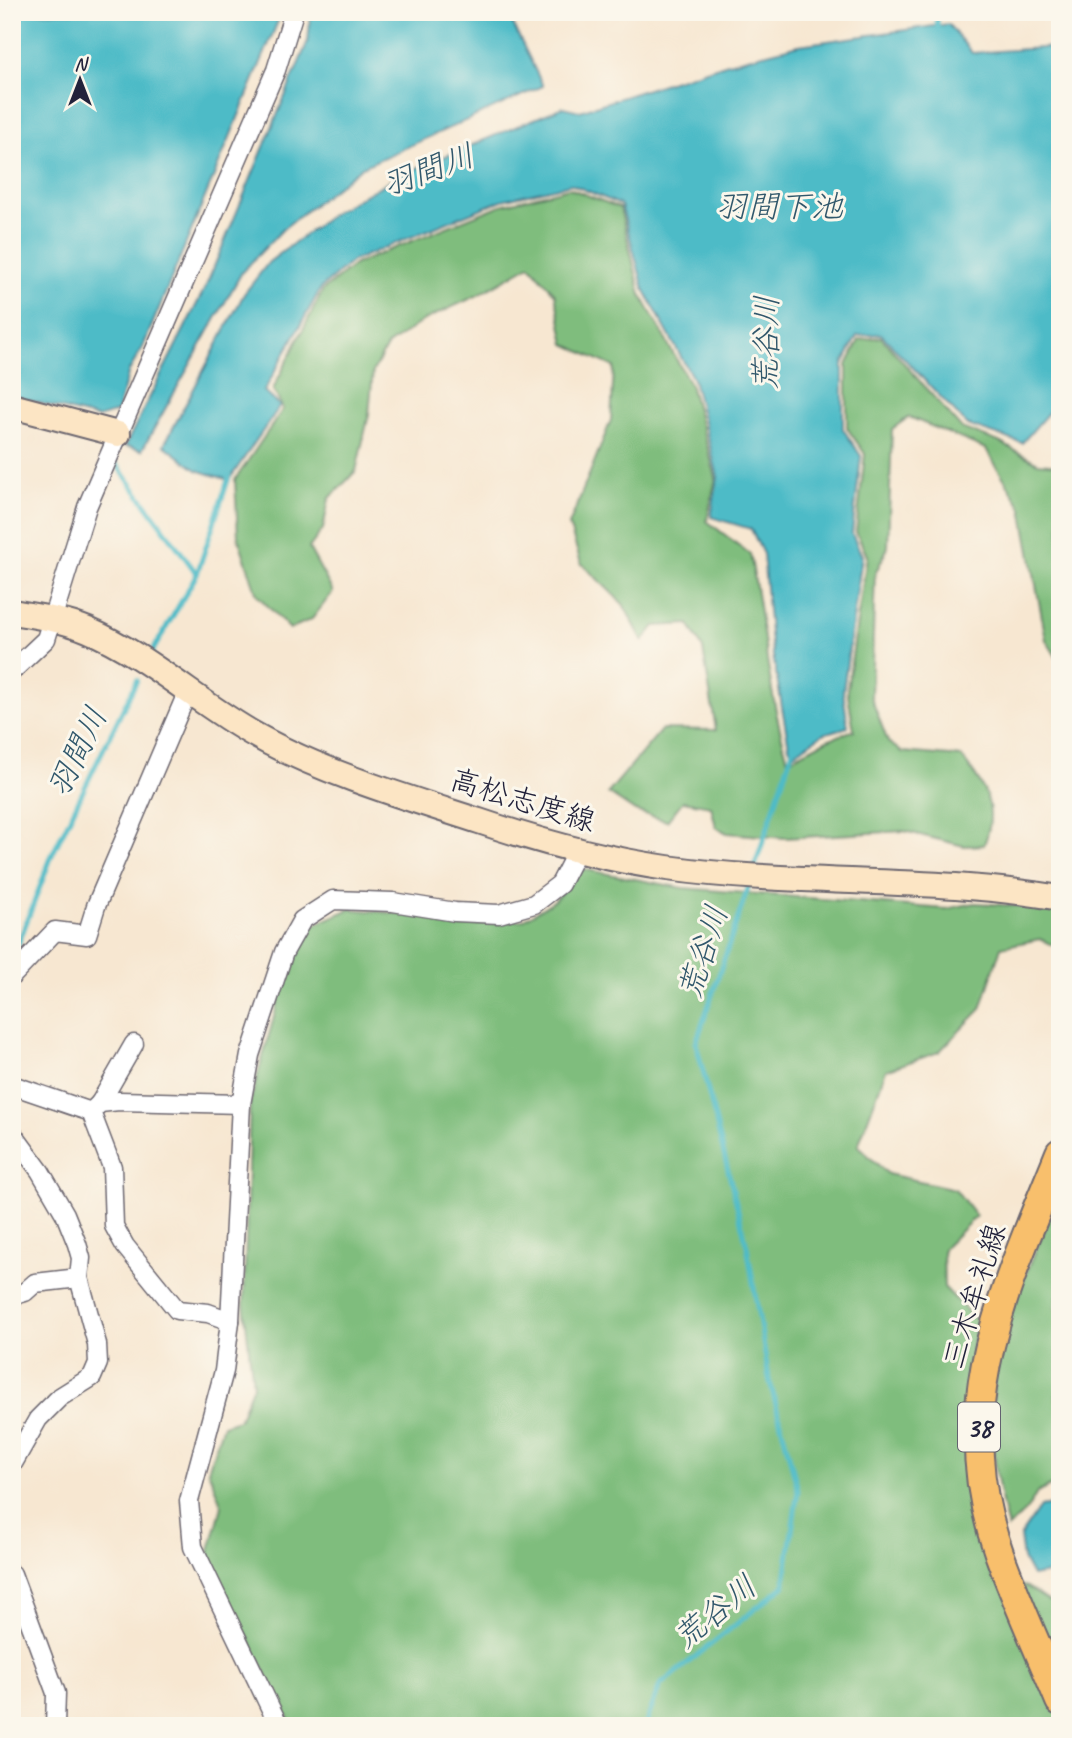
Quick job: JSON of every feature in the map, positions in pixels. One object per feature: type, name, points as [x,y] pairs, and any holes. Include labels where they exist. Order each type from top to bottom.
[{"type":"main road","points":[[12,405],[118,434]]},
{"type":"main road","name":"高松志度線","points":[[12,612],[54,621],[98,635],[256,736],[290,753],[480,822],[577,851],[668,868],[716,873],[998,891],[1060,898]]},
{"type":"main road","name":"三木牟礼線","points":[[1060,1153],[1003,1294],[985,1356],[978,1400],[979,1458],[998,1552],[1060,1701]]},
{"type":"street","points":[[12,671],[46,639],[54,621],[75,539],[276,70],[294,12]]},
{"type":"street","points":[[12,976],[55,931],[87,935],[96,906],[188,691]]},
{"type":"street","points":[[279,1726],[193,1547],[189,1501],[223,1371],[230,1321],[241,1104],[250,1055],[284,952],[302,920],[333,900],[393,902],[455,912],[499,914],[534,904],[559,884],[577,851]]},
{"type":"street","points":[[134,1044],[95,1107],[111,1167],[114,1226],[125,1245],[177,1310],[208,1312],[230,1321]]},
{"type":"street","points":[[12,1085],[95,1107],[119,1101],[241,1104]]},
{"type":"street","points":[[12,1133],[65,1214],[81,1258],[79,1278],[97,1344],[98,1363],[92,1377],[60,1397],[38,1419],[12,1465]]},
{"type":"street","points":[[12,1296],[25,1292],[35,1283],[79,1278]]},
{"type":"street","points":[[12,1574],[55,1693],[55,1726]]},
{"type":"green space","points":[[569,188],[620,208],[641,295],[690,384],[716,478],[707,521],[750,554],[771,683],[788,760],[854,730],[847,690],[867,556],[856,532],[865,454],[847,428],[847,365],[859,340],[881,337],[961,428],[999,442],[1038,463],[1060,465],[1060,663],[1046,640],[1022,508],[986,449],[909,417],[892,429],[888,547],[875,574],[871,697],[888,742],[902,752],[962,757],[983,788],[990,808],[984,845],[964,846],[904,831],[785,838],[727,833],[716,827],[711,806],[683,801],[667,821],[635,811],[608,793],[662,729],[716,730],[703,649],[689,624],[655,626],[643,641],[623,604],[581,563],[569,525],[611,420],[614,367],[565,344],[555,294],[530,265],[476,296],[424,320],[388,345],[373,371],[369,414],[356,471],[329,499],[323,529],[309,548],[333,592],[312,619],[290,629],[257,595],[238,537],[235,480],[283,409],[273,389],[323,290],[355,264],[501,205]]},
{"type":"green space","points":[[582,869],[683,888],[946,909],[975,903],[1060,909],[1060,949],[1040,939],[1001,947],[981,1009],[939,1052],[886,1070],[858,1146],[888,1174],[955,1189],[976,1216],[943,1249],[944,1287],[977,1321],[965,1407],[969,1489],[993,1579],[1027,1587],[1060,1609],[1060,1726],[292,1726],[208,1557],[222,1506],[208,1470],[223,1425],[239,1420],[253,1385],[244,1305],[250,1103],[290,959],[309,927],[350,909],[478,921],[523,920],[555,900]]},
{"type":"green space","points":[[1060,1193],[1060,1284],[1055,1307],[1060,1314],[1060,1376],[1056,1399],[1060,1405],[1060,1481],[1037,1493],[1026,1511],[1008,1528],[993,1444],[994,1379],[1010,1316]]},
{"type":"water","points":[[12,12],[281,14],[143,347],[129,371],[117,412],[98,418],[12,396]]},
{"type":"water","points":[[311,12],[507,12],[543,86],[362,167],[284,228],[242,272],[142,450],[125,446],[206,286],[308,41]]},
{"type":"water","name":"羽間下池","points":[[948,24],[972,53],[1054,47],[1060,43],[1060,399],[1022,443],[967,425],[881,334],[857,336],[843,364],[843,429],[861,456],[852,534],[862,556],[843,691],[848,727],[823,734],[793,754],[789,747],[771,644],[763,554],[751,529],[711,517],[718,477],[693,379],[644,289],[621,205],[571,184],[502,200],[352,261],[321,288],[264,391],[280,406],[229,480],[197,470],[164,445],[244,294],[269,262],[335,212],[398,176],[563,107],[580,111],[728,63],[799,45]]},
{"type":"water","points":[[1060,1504],[1060,1579],[1048,1573],[1032,1576],[1023,1559],[1020,1536],[1040,1507]]},
{"type":"waterway","points":[[936,12],[938,30]]},
{"type":"waterway","points":[[112,458],[197,574]]},
{"type":"waterway","name":"羽間川","points":[[151,654],[197,574],[230,474]]},
{"type":"waterway","name":"羽間川","points":[[12,960],[52,855],[137,680]]},
{"type":"waterway","name":"荒谷川","points":[[754,869],[793,749]]},
{"type":"waterway","name":"荒谷川","points":[[645,1726],[660,1685],[784,1586],[798,1490],[769,1378],[747,1246],[696,1043],[750,882]]}]
